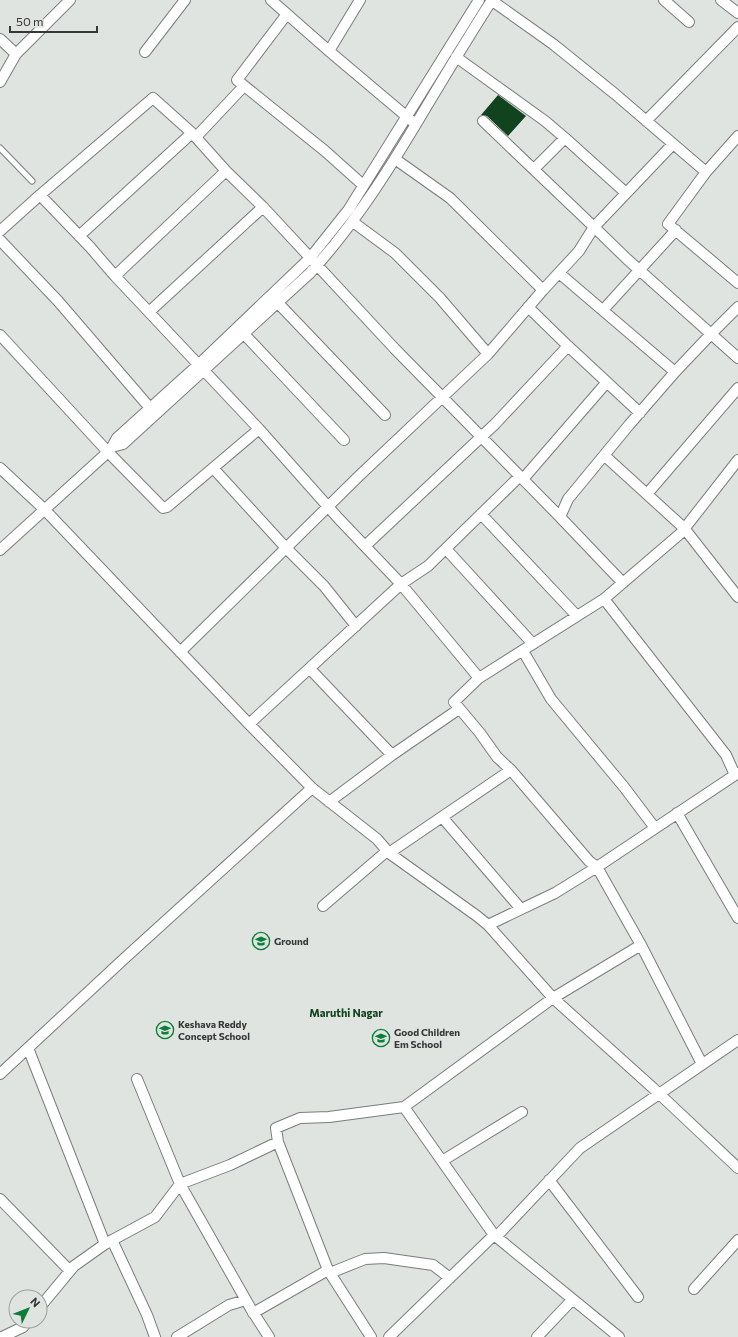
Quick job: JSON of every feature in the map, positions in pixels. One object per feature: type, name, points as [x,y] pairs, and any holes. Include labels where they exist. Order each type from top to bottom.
[{"type":"street","points":[[0,82],[16,54],[70,0]]},
{"type":"street","points":[[145,52],[185,0]]},
{"type":"street","points":[[271,0],[416,125]]},
{"type":"street","points":[[329,51],[360,0]]},
{"type":"street","points":[[0,550],[110,449],[117,438],[150,408],[244,334],[278,303],[314,262],[408,117],[479,0]]},
{"type":"street","points":[[110,449],[123,444],[201,368],[314,262],[353,222],[395,159],[492,0],[553,44],[706,172]]},
{"type":"street","points":[[664,0],[689,22]]},
{"type":"street","points":[[721,0],[738,13]]},
{"type":"street","points":[[287,14],[237,80],[325,151],[364,185]]},
{"type":"street","points":[[646,121],[738,27]]},
{"type":"street","points":[[0,39],[16,54]]},
{"type":"street","points":[[456,57],[545,121],[626,193]]},
{"type":"street","points":[[79,236],[194,135],[244,86]]},
{"type":"street","points":[[0,231],[153,98],[194,135],[226,171],[263,207],[395,349],[623,583]]},
{"type":"street","points":[[483,121],[640,271],[738,358]]},
{"type":"street","points":[[737,281],[668,224],[706,172],[738,136]]},
{"type":"street","points":[[534,169],[565,138]]},
{"type":"street","points":[[180,652],[328,507],[488,354],[579,251],[594,227],[673,144]]},
{"type":"street","points":[[395,159],[450,198],[543,290]]},
{"type":"street","points":[[115,276],[226,171]]},
{"type":"street","points":[[40,195],[259,429],[328,507],[401,584],[479,678]]},
{"type":"street","points":[[149,312],[263,207]]},
{"type":"street","points":[[353,222],[395,253],[440,298],[488,354]]},
{"type":"street","points":[[603,310],[676,230]]},
{"type":"street","points":[[0,240],[58,301],[150,408]]},
{"type":"street","points":[[559,273],[675,372]]},
{"type":"street","points":[[278,303],[385,415]]},
{"type":"street","points":[[560,517],[568,499],[640,413],[675,372],[738,307]]},
{"type":"street","points":[[528,308],[640,413]]},
{"type":"street","points":[[244,334],[344,440]]},
{"type":"street","points":[[0,335],[110,449],[163,508],[168,507],[259,429]]},
{"type":"street","points":[[365,546],[481,437],[568,346]]},
{"type":"street","points":[[249,724],[401,584],[428,566],[481,514],[521,478],[607,382]]},
{"type":"street","points":[[647,494],[738,388]]},
{"type":"street","points":[[604,456],[684,528],[738,597]]},
{"type":"street","points":[[702,1064],[641,945],[597,867],[589,861],[511,770],[497,757],[454,702],[479,678],[604,599],[623,583],[681,533],[738,460]]},
{"type":"street","points":[[0,468],[45,510],[312,788],[377,839],[388,852],[488,925],[553,998],[738,1168]]},
{"type":"street","points":[[213,468],[286,548],[324,586],[356,626]]},
{"type":"street","points":[[481,514],[578,616]]},
{"type":"street","points":[[446,549],[533,644]]},
{"type":"street","points":[[488,925],[555,893],[597,867],[737,774],[726,754],[604,599]]},
{"type":"street","points":[[523,651],[551,699],[624,787],[655,828]]},
{"type":"street","points":[[310,668],[392,755]]},
{"type":"street","points":[[329,802],[459,708]]},
{"type":"street","points":[[323,906],[388,852],[511,770]]},
{"type":"street","points":[[0,1074],[137,946],[312,788]]},
{"type":"street","points":[[677,813],[738,918]]},
{"type":"street","points":[[442,817],[521,909]]},
{"type":"street","points":[[371,1337],[329,1272],[278,1142],[276,1128],[300,1118],[329,1117],[404,1107],[553,998],[641,945]]},
{"type":"street","points":[[389,1337],[495,1236],[580,1148],[738,1040]]},
{"type":"street","points":[[28,1048],[109,1242],[147,1315],[155,1337]]},
{"type":"street","points":[[137,1079],[180,1184],[253,1313],[270,1337]]},
{"type":"street","points":[[404,1107],[495,1236],[618,1337]]},
{"type":"street","points":[[442,1161],[522,1112]]},
{"type":"street","points":[[48,1297],[74,1266],[109,1242],[155,1217],[180,1184],[230,1165],[278,1142]]},
{"type":"street","points":[[549,1180],[638,1297]]},
{"type":"street","points":[[0,1199],[70,1271]]},
{"type":"street","points":[[694,1289],[738,1240]]},
{"type":"street","points":[[253,1313],[329,1272],[365,1259],[384,1258],[433,1265],[450,1278]]},
{"type":"street","points":[[177,1337],[229,1306],[246,1300]]},
{"type":"street","points":[[537,1337],[572,1300]]},
{"type":"street","points":[[2,1337],[19,1329]]},
{"type":"lane","points":[[0,148],[32,181]]},
{"type":"building","points":[[498,95],[526,116],[508,136],[487,116],[481,115]]},
{"type":"place","name":"Ground","points":[[261,941]]},
{"type":"place","name":"Keshava Reddy Concept School","points":[[165,1030]]},
{"type":"place","name":"Good Children Em School","points":[[381,1038]]},
{"type":"district","name":"Maruthi Nagar","points":[[346,1013]]}]
